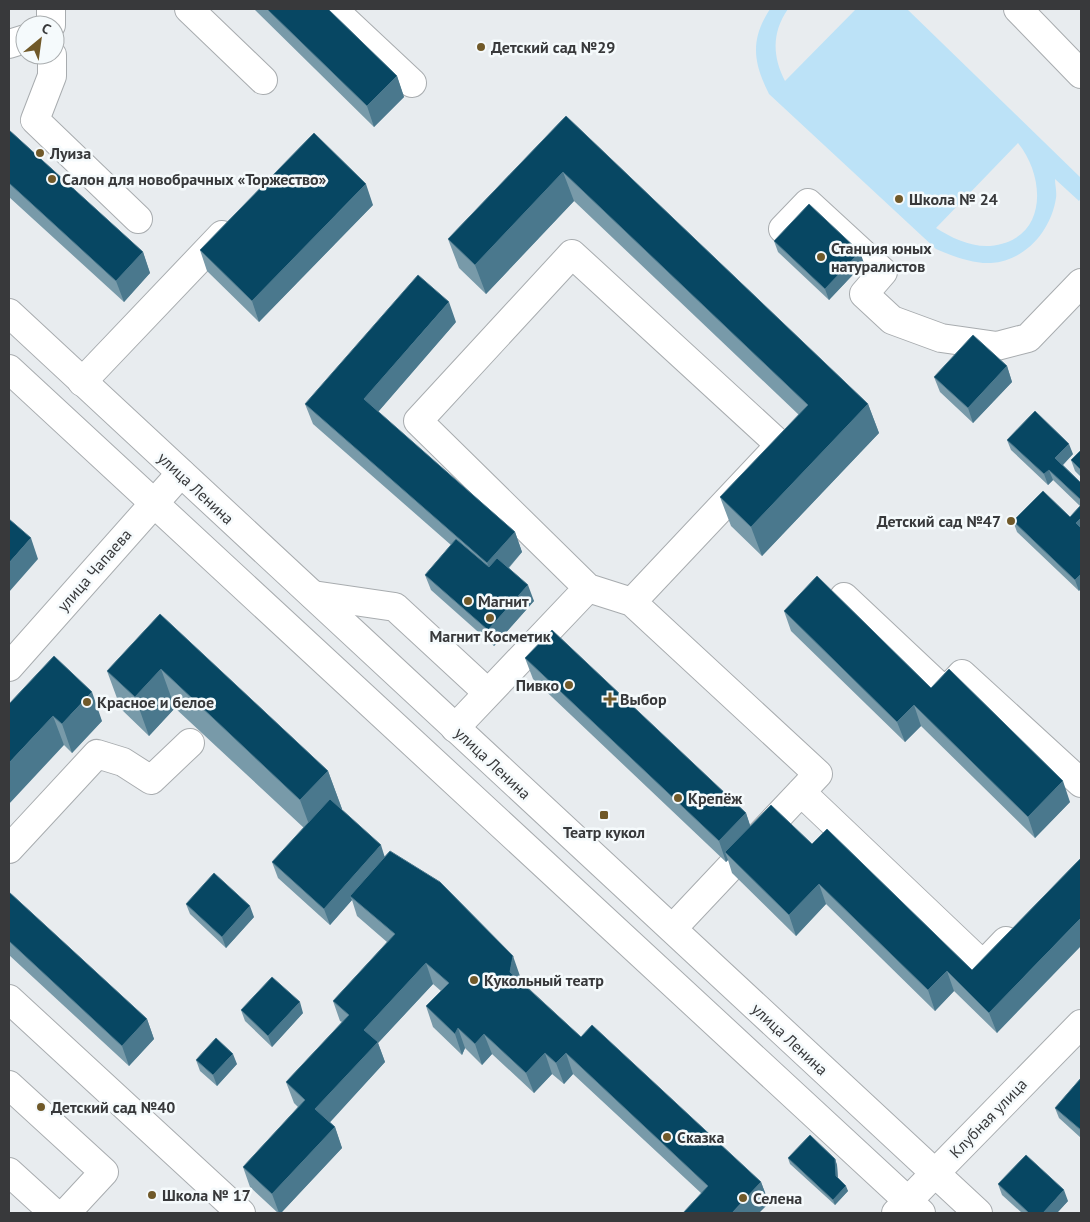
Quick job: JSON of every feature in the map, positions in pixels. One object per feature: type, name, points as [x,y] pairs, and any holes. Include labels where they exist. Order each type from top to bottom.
[{"type":"main road","points":[[189,9],[263,80]]},
{"type":"main road","points":[[333,9],[412,83]]},
{"type":"main road","points":[[1018,9],[1081,74]]},
{"type":"main road","points":[[52,65],[52,76],[35,120],[138,218]]},
{"type":"main road","points":[[783,229],[808,202],[883,272],[864,294],[892,320],[941,338],[997,346],[1028,338],[1081,283]]},
{"type":"main road","points":[[82,382],[222,235]]},
{"type":"main road","points":[[632,602],[780,445],[572,254],[418,421],[588,588],[632,602],[818,774],[673,928]]},
{"type":"main road","name":"улица Ленина","points":[[9,313],[978,1213]]},
{"type":"main road","points":[[9,369],[908,1209]]},
{"type":"main road","name":"улица Чапаева","points":[[9,667],[181,473]]},
{"type":"main road","points":[[455,728],[588,588]]},
{"type":"main road","points":[[313,595],[395,607],[488,693]]},
{"type":"main road","points":[[844,597],[945,692],[962,674],[1081,783]]},
{"type":"main road","points":[[9,849],[97,754],[123,762],[151,780],[161,773],[190,743]]},
{"type":"main road","points":[[801,792],[983,965],[1022,925]]},
{"type":"main road","points":[[9,998],[241,1213]]},
{"type":"main road","name":"Клубная улица","points":[[908,1209],[935,1173],[1080,1028]]},
{"type":"main road","points":[[9,1085],[104,1172],[66,1213]]},
{"type":"main road","points":[[9,1172],[54,1213]]},
{"type":"shaded area","points":[[770,9],[788,9],[779,26],[776,44],[778,62],[785,81],[856,9],[907,9],[1081,178],[1081,198],[1079,201],[1055,179],[1056,196],[1049,222],[1034,242],[1015,257],[991,263],[977,262],[956,257],[936,249],[769,94],[760,72],[756,51],[759,31]],"holes":[[[1018,143],[1034,174],[1037,190],[1036,206],[1032,221],[1022,233],[1009,242],[983,246],[962,241],[936,228]]]},
{"type":"building","points":[[267,9],[328,9],[397,76],[367,106]]},
{"type":"building","points":[[566,116],[868,404],[751,527],[720,497],[808,405],[563,172],[475,265],[448,239]]},
{"type":"building","points":[[9,130],[143,252],[116,281],[9,183]]},
{"type":"building","points":[[314,133],[366,184],[252,301],[200,250]]},
{"type":"building","name":"Станция юных натуралистов","points":[[809,204],[860,252],[825,289],[774,241]]},
{"type":"building","points":[[418,275],[449,302],[364,399],[515,532],[487,563],[305,404]]},
{"type":"building","points":[[973,335],[1007,366],[968,408],[934,377]]},
{"type":"building","points":[[1035,411],[1069,444],[1055,458],[1081,483],[1081,500],[1049,470],[1044,474],[1007,440]]},
{"type":"building","points":[[1081,450],[1081,470],[1071,460]]},
{"type":"building","points":[[1043,491],[1070,517],[1081,505],[1081,518],[1076,523],[1081,528],[1081,574],[1075,580],[1013,521]]},
{"type":"building","points":[[9,519],[31,538],[9,563]]},
{"type":"building","points":[[456,539],[489,567],[497,558],[528,585],[488,630],[425,575]]},
{"type":"building","points":[[817,576],[931,688],[949,669],[1063,781],[1028,817],[914,705],[897,722],[784,611]]},
{"type":"building","points":[[160,614],[328,771],[300,800],[161,669],[135,697],[107,671]]},
{"type":"building","points":[[552,630],[746,813],[719,841],[525,658]]},
{"type":"building","points":[[54,656],[92,692],[62,724],[53,716],[9,763],[9,704]]},
{"type":"building","points":[[330,799],[381,845],[324,909],[272,862]]},
{"type":"building","points":[[771,805],[812,844],[827,829],[972,970],[1081,858],[1081,918],[989,1013],[947,971],[928,990],[819,884],[789,915],[725,852]]},
{"type":"building","points":[[390,851],[440,882],[513,956],[510,972],[581,1037],[592,1025],[761,1182],[732,1213],[683,1213],[708,1186],[566,1053],[556,1063],[545,1053],[526,1073],[484,1034],[475,1044],[458,1028],[455,1034],[426,1006],[449,983],[426,963],[364,1030],[378,1042],[315,1109],[335,1127],[272,1194],[243,1167],[305,1100],[286,1082],[349,1015],[333,1001],[395,934],[350,896]]},
{"type":"building","points":[[214,873],[250,906],[222,937],[186,904]]},
{"type":"building","points":[[9,892],[147,1019],[122,1046],[9,941]]},
{"type":"building","points":[[272,977],[300,1002],[268,1036],[241,1010]]},
{"type":"building","points":[[216,1038],[233,1054],[213,1075],[196,1060]]},
{"type":"building","points":[[1081,1078],[1081,1130],[1055,1108]]},
{"type":"building","points":[[810,1135],[835,1159],[836,1176],[846,1186],[833,1200],[788,1158]]},
{"type":"building","points":[[1026,1155],[1064,1190],[1043,1213],[1029,1213],[998,1184]]},
{"type":"place","name":"Детский сад №29","points":[[481,47]]},
{"type":"place","name":"Луиза","points":[[40,153]]},
{"type":"place","name":"Салон для новобрачных «Торжество»","points":[[52,179]]},
{"type":"place","name":"Школа № 24","points":[[899,199]]},
{"type":"place","name":"Станция юных натуралистов","points":[[821,257]]},
{"type":"place","name":"Детский сад №47","points":[[1011,521]]},
{"type":"place","name":"Магнит","points":[[468,601]]},
{"type":"place","name":"Магнит Косметик","points":[[490,618]]},
{"type":"place","name":"Пивко","points":[[569,685]]},
{"type":"place","name":"Выбор","points":[[610,699]]},
{"type":"place","name":"Красное и белое","points":[[87,702]]},
{"type":"place","name":"Крепёж","points":[[678,798]]},
{"type":"place","name":"Театр кукол","points":[[604,815]]},
{"type":"place","name":"Кукольный театр","points":[[474,980]]},
{"type":"place","name":"Детский сад №40","points":[[41,1107]]},
{"type":"place","name":"Сказка","points":[[667,1137]]},
{"type":"place","name":"Школа № 17","points":[[152,1195]]},
{"type":"place","name":"Селена","points":[[743,1198]]}]
